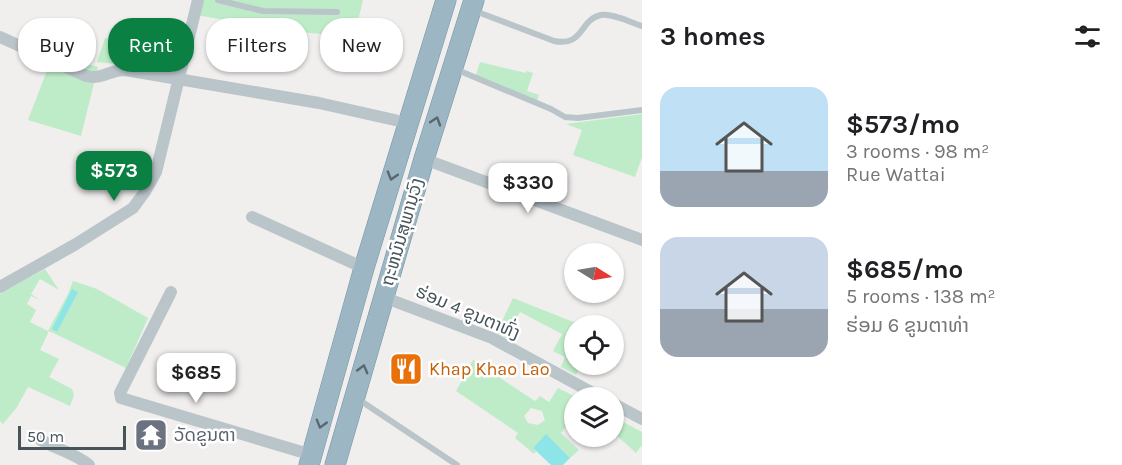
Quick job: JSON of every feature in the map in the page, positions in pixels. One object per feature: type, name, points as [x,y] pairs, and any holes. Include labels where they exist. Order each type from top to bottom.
[{"type":"highway","name":"ຖະຫນົນສຸພານຸວົງ","points":[[310,460],[364,268],[446,0]]},
{"type":"highway","name":"ຖະຫນົນສຸພານຸວົງ","points":[[335,465],[424,159],[472,5]]},
{"type":"street","points":[[0,287],[133,208],[144,193],[156,172],[198,0]]},
{"type":"street","points":[[0,38],[86,76],[96,78],[115,70],[125,70],[319,103],[408,123]]},
{"type":"street","points":[[424,159],[642,240]]},
{"type":"street","points":[[252,217],[364,268]]},
{"type":"street","points":[[171,292],[120,393],[121,398],[310,460]]},
{"type":"street","name":"ຮ່ອມ 4 ຂູນຕາທົ່ງ","points":[[383,297],[492,338],[582,387]]},
{"type":"street","points":[[624,409],[642,419]]},
{"type":"street","points":[[41,440],[89,465]]},
{"type":"lane","points":[[218,0],[263,11],[338,12]]},
{"type":"lane","points":[[472,5],[554,41],[564,43],[570,42],[599,15],[607,15],[642,26]]},
{"type":"lane","points":[[453,68],[565,117],[578,118],[642,110]]},
{"type":"lane","points":[[355,397],[457,465]]},
{"type":"green space","points":[[200,0],[363,0],[359,18],[320,18],[320,34],[308,33],[308,18],[214,18],[196,15]]},
{"type":"green space","points":[[105,38],[108,39],[108,63],[97,62]]},
{"type":"green space","points":[[480,62],[533,73],[527,91],[539,95],[537,101],[476,75]]},
{"type":"green space","points":[[96,66],[98,67],[81,136],[28,120],[46,72],[96,72]]},
{"type":"green space","points":[[642,114],[642,157],[635,177],[573,155],[582,130],[566,124]]},
{"type":"green space","points":[[45,269],[59,290],[40,279],[31,294],[40,300],[31,296],[27,304],[36,310],[30,322],[48,331],[73,281],[97,289],[148,318],[126,368],[49,331],[40,350],[59,359],[49,377],[72,389],[74,395],[70,406],[28,387],[17,407],[3,424],[0,421],[0,294]]},
{"type":"green space","points":[[513,298],[564,318],[564,356],[553,351],[562,334],[520,312],[505,339],[496,334]]},
{"type":"green space","points":[[473,360],[535,401],[540,396],[549,402],[558,388],[564,391],[564,429],[561,433],[564,436],[564,447],[576,447],[579,450],[570,458],[546,435],[533,448],[536,451],[534,454],[515,438],[518,433],[456,391]],"holes":[[[531,408],[542,411],[545,420],[538,425],[528,423],[524,416]]]},
{"type":"green space","points":[[624,422],[642,432],[642,445],[636,453],[624,442]]},
{"type":"water","points":[[72,289],[78,292],[57,332],[52,329]]},
{"type":"water","points":[[546,434],[570,458],[563,465],[551,465],[533,448]]},
{"type":"place","name":"Khap Khao Lao","points":[[406,369]]},
{"type":"place","name":"ວັດຂູນຕາ","points":[[151,435]]}]
